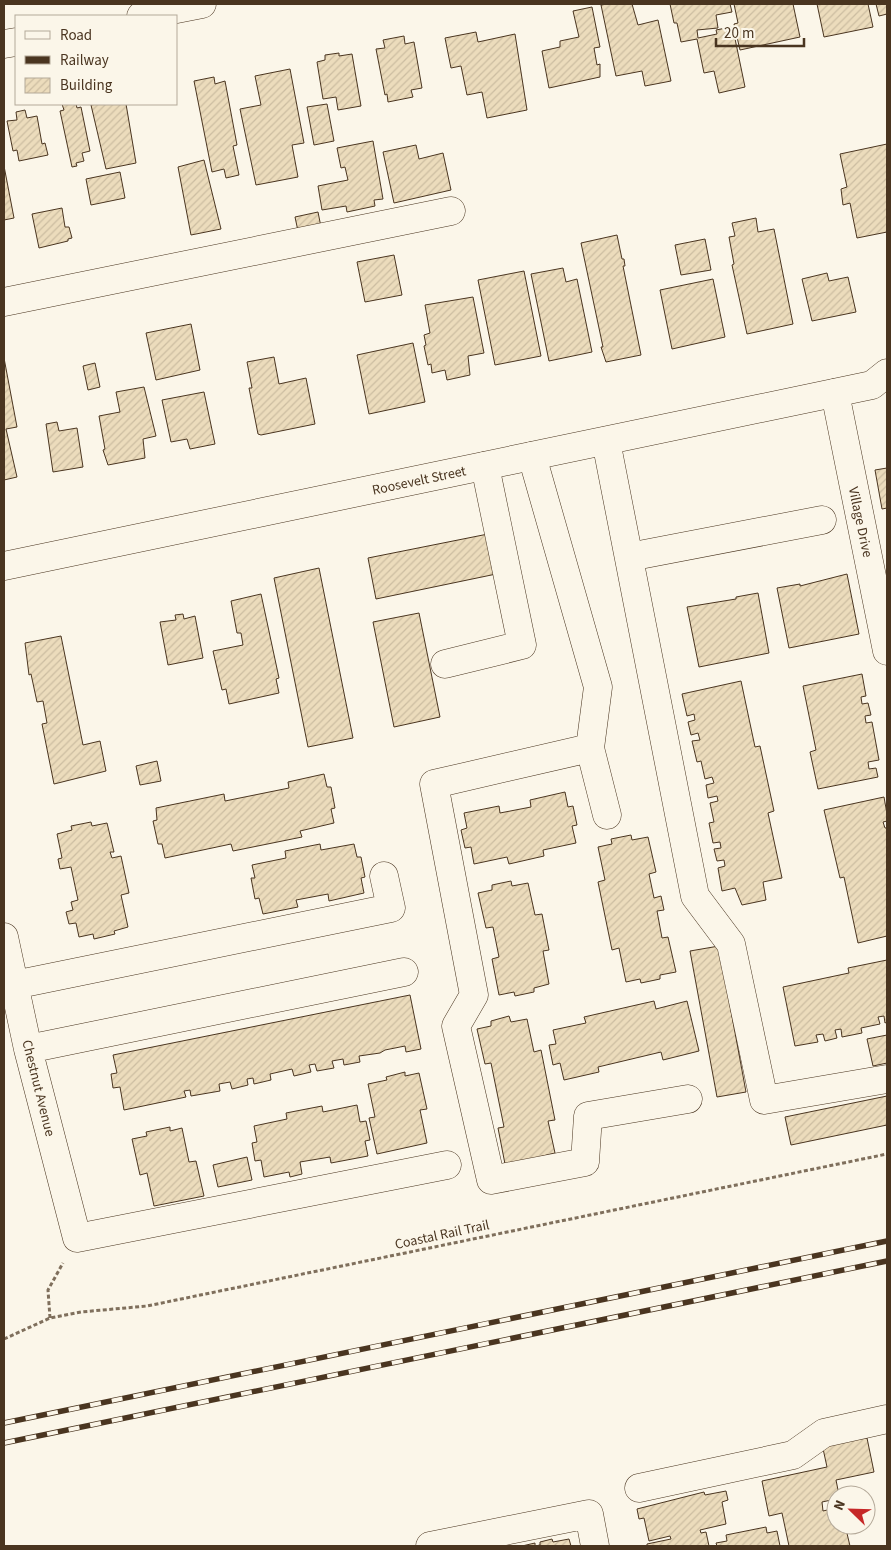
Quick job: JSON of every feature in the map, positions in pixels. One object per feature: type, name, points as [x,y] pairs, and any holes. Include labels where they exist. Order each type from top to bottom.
[{"type":"main road","points":[[146,15],[202,4]]},
{"type":"main road","points":[[4,302],[451,211]]},
{"type":"main road","name":"Roosevelt Street","points":[[4,566],[872,385],[887,372]]},
{"type":"main road","name":"Village Drive","points":[[835,393],[876,540],[887,651]]},
{"type":"main road","points":[[606,441],[695,896],[731,944],[764,1100],[887,1079]]},
{"type":"main road","points":[[532,456],[598,687],[590,748],[606,815]]},
{"type":"main road","points":[[445,664],[522,645],[485,466]]},
{"type":"main road","points":[[629,557],[822,520]]},
{"type":"main road","points":[[590,748],[434,784],[474,995],[456,1026],[491,1180],[585,1162],[588,1116],[688,1099]]},
{"type":"main road","points":[[14,984],[391,908],[384,876]]},
{"type":"main road","name":"Chestnut Avenue","points":[[4,937],[28,1049],[77,1238]]},
{"type":"main road","points":[[28,1049],[404,972]]},
{"type":"main road","points":[[77,1238],[447,1165]]},
{"type":"main road","points":[[640,1488],[793,1454],[824,1433],[887,1419]]},
{"type":"main road","points":[[430,1546],[589,1514],[595,1546]]},
{"type":"path","name":"Coastal Rail Trail","points":[[4,1339],[50,1318],[81,1312],[127,1310],[887,1154]]},
{"type":"path","points":[[50,1318],[48,1290],[77,1238]]},
{"type":"building","points":[[632,4],[638,25],[658,20],[671,81],[645,86],[642,71],[616,76],[601,5]]},
{"type":"building","points":[[670,4],[730,4],[732,12],[716,15],[718,28],[697,30],[698,38],[717,34],[716,30],[731,27],[733,29],[745,87],[719,93],[714,71],[704,73],[697,39],[681,42]]},
{"type":"building","points":[[734,4],[793,4],[800,37],[740,50],[734,24],[738,23]]},
{"type":"building","points":[[817,4],[868,4],[873,27],[824,37]]},
{"type":"building","points":[[876,4],[887,4],[887,14],[879,16]]},
{"type":"building","points":[[592,7],[600,47],[594,48],[597,65],[600,64],[600,77],[549,88],[542,51],[560,47],[560,41],[579,37],[573,11]]},
{"type":"building","points":[[476,32],[478,42],[515,34],[527,110],[487,118],[482,92],[467,95],[461,66],[451,68],[445,38]]},
{"type":"building","points":[[404,36],[405,44],[414,42],[422,88],[411,90],[413,97],[388,102],[376,49],[385,48],[383,40]]},
{"type":"building","points":[[339,53],[339,56],[352,54],[361,106],[338,110],[336,97],[323,99],[317,62],[325,60],[325,55]]},
{"type":"building","points":[[290,69],[304,143],[292,145],[298,177],[256,185],[240,109],[261,105],[255,76]]},
{"type":"building","points":[[214,77],[215,84],[225,81],[237,145],[233,146],[239,175],[226,178],[224,169],[212,172],[194,81]]},
{"type":"building","points":[[327,104],[334,141],[314,145],[307,107]]},
{"type":"building","points":[[62,105],[81,107],[90,151],[82,153],[84,161],[76,163],[77,166],[72,167],[60,111],[64,110]]},
{"type":"building","points":[[91,105],[126,105],[136,163],[106,169]]},
{"type":"building","points":[[25,110],[27,118],[37,116],[42,144],[45,143],[48,155],[19,161],[17,150],[13,151],[7,121],[17,120],[16,112]]},
{"type":"building","points":[[373,141],[383,199],[374,200],[375,206],[347,212],[346,206],[322,210],[318,186],[348,180],[345,167],[341,168],[337,148]]},
{"type":"building","points":[[887,144],[887,232],[857,238],[850,203],[843,205],[841,189],[847,187],[840,154]]},
{"type":"building","points":[[416,145],[419,159],[443,153],[451,190],[394,203],[383,152]]},
{"type":"building","points":[[204,160],[221,229],[191,235],[178,167]]},
{"type":"building","points":[[4,166],[14,218],[4,220]]},
{"type":"building","points":[[120,172],[125,198],[91,205],[86,179]]},
{"type":"building","points":[[62,208],[65,227],[69,227],[72,238],[68,239],[68,241],[39,248],[32,214]]},
{"type":"building","points":[[318,212],[321,227],[298,231],[295,217]]},
{"type":"building","points":[[756,218],[758,232],[774,229],[793,324],[747,334],[732,265],[734,264],[729,237],[735,236],[732,223]]},
{"type":"building","points":[[617,235],[622,259],[624,259],[625,266],[623,266],[641,355],[606,362],[601,347],[603,347],[581,243]]},
{"type":"building","points":[[705,239],[711,270],[681,275],[675,245]]},
{"type":"building","points":[[394,255],[402,295],[365,302],[357,262]]},
{"type":"building","points":[[563,268],[566,282],[577,279],[592,352],[549,361],[531,274]]},
{"type":"building","points":[[524,271],[541,356],[495,365],[478,280]]},
{"type":"building","points":[[827,273],[829,281],[848,277],[856,312],[812,321],[802,279]]},
{"type":"building","points":[[713,279],[725,337],[672,349],[660,290]]},
{"type":"building","points":[[473,297],[484,353],[468,356],[470,375],[447,380],[445,370],[432,373],[431,364],[428,365],[424,335],[430,333],[425,305]]},
{"type":"building","points":[[191,324],[200,370],[156,380],[146,333]]},
{"type":"building","points":[[413,343],[425,402],[369,414],[357,355]]},
{"type":"building","points":[[274,357],[279,384],[306,378],[315,424],[261,435],[258,434],[249,388],[252,388],[247,362]]},
{"type":"building","points":[[4,358],[17,427],[6,429],[17,477],[4,480]]},
{"type":"building","points":[[95,363],[100,387],[88,390],[83,366]]},
{"type":"building","points":[[144,387],[156,436],[143,439],[145,458],[108,465],[103,450],[105,449],[99,416],[120,412],[116,392]]},
{"type":"building","points":[[204,392],[215,444],[190,449],[187,439],[171,442],[162,400]]},
{"type":"building","points":[[57,422],[59,431],[77,428],[83,467],[53,472],[46,424]]},
{"type":"building","points":[[887,468],[887,508],[882,509],[875,470]]},
{"type":"building","points":[[493,533],[501,573],[376,599],[368,558]]},
{"type":"building","points":[[319,568],[353,738],[308,747],[274,578]]},
{"type":"building","points":[[847,574],[859,634],[789,648],[777,588],[800,584],[800,586]]},
{"type":"building","points":[[758,593],[769,653],[699,667],[687,607],[736,599],[736,597]]},
{"type":"building","points":[[261,594],[279,678],[276,679],[279,693],[229,704],[226,689],[222,690],[213,651],[243,645],[241,633],[237,633],[231,601]]},
{"type":"building","points":[[419,613],[440,717],[394,727],[373,622]]},
{"type":"building","points":[[183,614],[184,619],[195,616],[203,658],[168,665],[160,622],[176,620],[175,615]]},
{"type":"building","points":[[61,636],[83,745],[100,741],[106,771],[54,784],[42,724],[47,723],[43,701],[37,702],[31,674],[29,675],[25,643]]},
{"type":"building","points":[[862,674],[866,696],[861,697],[862,704],[868,703],[871,715],[865,716],[866,723],[872,722],[879,760],[868,762],[869,769],[876,768],[878,777],[818,789],[810,752],[816,750],[803,686]]},
{"type":"building","points":[[741,681],[755,747],[760,746],[774,811],[768,813],[782,878],[763,882],[766,900],[742,905],[735,888],[722,891],[718,868],[725,866],[724,860],[717,861],[714,849],[721,848],[720,842],[713,843],[709,823],[714,822],[710,803],[718,801],[717,796],[708,798],[706,785],[714,783],[712,777],[705,779],[701,761],[697,762],[692,741],[700,740],[698,733],[691,735],[688,722],[695,720],[694,714],[687,716],[682,694]]},
{"type":"building","points":[[157,761],[161,781],[140,785],[136,766]]},
{"type":"building","points":[[324,774],[327,787],[331,787],[335,808],[331,809],[334,823],[300,831],[302,837],[233,851],[231,844],[165,858],[162,844],[158,844],[153,821],[157,820],[156,808],[224,794],[225,801],[289,788],[288,782]]},
{"type":"building","points":[[565,792],[568,807],[573,806],[577,825],[572,826],[576,843],[543,850],[544,856],[509,864],[507,857],[474,864],[471,847],[465,848],[461,830],[467,828],[464,813],[499,806],[500,813],[531,807],[530,800]]},
{"type":"building","points":[[884,797],[887,814],[887,821],[883,822],[885,828],[887,828],[887,936],[858,943],[844,877],[840,878],[824,810]]},
{"type":"building","points":[[91,822],[92,826],[107,823],[114,852],[110,852],[112,858],[121,856],[129,893],[121,895],[128,927],[114,931],[115,934],[94,939],[93,934],[79,937],[76,923],[69,924],[66,912],[73,910],[71,902],[78,900],[71,867],[60,869],[58,859],[62,858],[57,834],[72,830],[71,826]]},
{"type":"building","points":[[631,835],[632,840],[648,837],[656,872],[649,874],[654,898],[661,896],[664,910],[657,911],[662,938],[668,937],[676,972],[660,975],[660,979],[641,983],[640,979],[626,982],[619,948],[612,950],[598,882],[605,880],[598,847],[612,844],[611,839]]},
{"type":"building","points":[[320,844],[321,850],[354,844],[357,857],[361,857],[365,877],[361,878],[364,893],[329,901],[328,894],[296,900],[298,907],[263,914],[259,898],[255,899],[251,878],[255,878],[252,865],[286,858],[285,851]]},
{"type":"building","points":[[511,881],[512,886],[528,883],[535,915],[542,914],[549,950],[543,951],[549,984],[534,988],[534,992],[515,996],[514,992],[499,995],[492,959],[499,957],[493,927],[486,928],[478,893],[492,890],[492,885]]},
{"type":"building","points":[[719,946],[746,1092],[717,1097],[690,951]]},
{"type":"building","points":[[887,960],[887,1022],[885,1023],[884,1016],[878,1017],[880,1024],[861,1028],[862,1033],[842,1037],[841,1029],[835,1030],[837,1038],[825,1041],[823,1034],[816,1035],[818,1042],[795,1046],[783,987],[849,973],[848,968]]},
{"type":"building","points":[[410,995],[421,1049],[406,1052],[405,1046],[385,1050],[380,1053],[359,1056],[360,1062],[344,1065],[343,1059],[332,1061],[334,1068],[317,1071],[315,1064],[309,1065],[311,1072],[294,1076],[292,1069],[270,1074],[271,1080],[254,1084],[253,1078],[247,1079],[248,1085],[232,1089],[230,1082],[219,1084],[220,1091],[191,1096],[190,1090],[184,1091],[186,1097],[124,1110],[120,1087],[113,1088],[111,1074],[117,1073],[113,1055]]},
{"type":"building","points":[[654,1001],[656,1009],[687,1001],[699,1051],[663,1060],[661,1052],[598,1067],[599,1072],[564,1080],[560,1063],[553,1065],[549,1045],[556,1044],[553,1030],[586,1023],[584,1017]]},
{"type":"building","points":[[509,1016],[511,1022],[527,1019],[534,1052],[541,1050],[555,1120],[548,1121],[555,1153],[539,1157],[540,1161],[505,1164],[498,1128],[504,1127],[491,1063],[485,1064],[477,1029],[491,1026],[491,1021]]},
{"type":"building","points":[[887,1035],[887,1063],[873,1066],[867,1039]]},
{"type":"building","points":[[405,1072],[405,1076],[419,1073],[427,1109],[420,1110],[427,1143],[377,1154],[369,1118],[375,1117],[368,1084],[387,1080],[386,1077]]},
{"type":"building","points":[[887,1096],[887,1125],[791,1145],[785,1117]]},
{"type":"building","points":[[357,1105],[360,1122],[366,1121],[370,1140],[365,1141],[368,1156],[331,1163],[330,1157],[300,1162],[302,1174],[290,1177],[289,1172],[264,1177],[261,1160],[255,1161],[252,1143],[257,1142],[254,1126],[287,1119],[286,1113],[322,1106],[323,1112]]},
{"type":"building","points":[[170,1127],[170,1131],[182,1128],[189,1162],[196,1161],[204,1196],[154,1206],[147,1173],[140,1175],[132,1139],[147,1136],[146,1132]]},
{"type":"building","points":[[247,1157],[252,1180],[218,1187],[213,1165]]},
{"type":"building","points":[[867,1438],[874,1472],[836,1480],[837,1485],[826,1485],[826,1501],[822,1502],[823,1511],[826,1510],[826,1535],[847,1535],[850,1546],[789,1546],[782,1513],[769,1516],[762,1481],[827,1467],[822,1444]]},
{"type":"building","points":[[726,1491],[728,1500],[722,1502],[726,1524],[700,1530],[701,1533],[706,1532],[709,1546],[647,1546],[647,1544],[671,1539],[670,1536],[649,1541],[644,1518],[639,1519],[637,1509],[704,1492],[705,1495]]},
{"type":"building","points":[[766,1527],[767,1533],[777,1531],[780,1546],[717,1546],[716,1543],[727,1541],[726,1535]]},
{"type":"building","points":[[552,1539],[553,1542],[569,1539],[571,1546],[535,1546],[540,1545],[540,1542]]},
{"type":"building","points":[[535,1543],[535,1546],[522,1546]]},
{"type":"railway","points":[[4,1423],[887,1241]]},
{"type":"railway","points":[[4,1443],[887,1261]]}]
